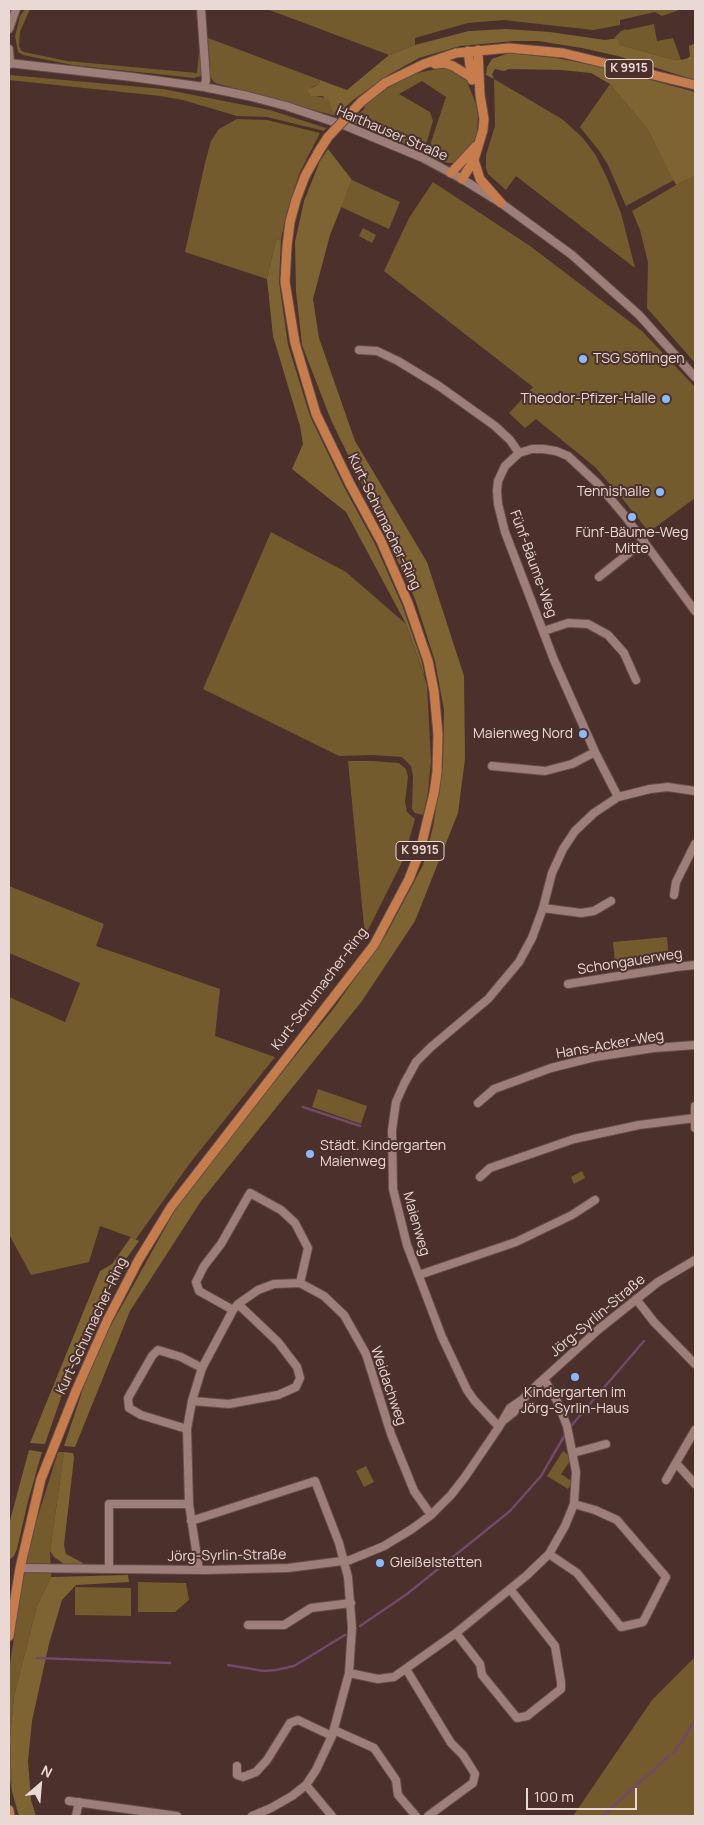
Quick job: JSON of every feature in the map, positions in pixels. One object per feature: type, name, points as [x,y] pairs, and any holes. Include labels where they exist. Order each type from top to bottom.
[{"type":"main road","name":"Kurt-Schumacher-Ring","points":[[9,1636],[20,1568],[41,1479],[103,1328],[138,1261],[171,1207],[374,945],[409,879],[420,851],[434,793],[437,772],[438,734],[434,691],[428,661],[408,602],[381,541],[350,484],[316,414],[294,343],[285,282],[287,246],[290,222],[305,176],[328,137],[361,102],[385,83],[424,64],[456,53],[508,48],[563,53],[695,85]]},
{"type":"main road","points":[[462,179],[474,160],[483,130],[484,119],[480,95],[478,50]]},
{"type":"main road","points":[[468,51],[471,77],[480,95]]},
{"type":"main road","name":"K 9915","points":[[424,64],[444,63],[461,70],[471,77]]},
{"type":"main road","points":[[451,173],[479,142]]},
{"type":"main road","points":[[474,160],[480,179],[501,203]]},
{"type":"main road","points":[[9,1810],[10,1816]]},
{"type":"street","points":[[9,29],[16,9]]},
{"type":"street","points":[[201,9],[206,80],[204,87]]},
{"type":"street","points":[[9,49],[9,64]]},
{"type":"street","name":"Harthauser Straße","points":[[9,64],[204,87],[286,106],[346,126],[423,158],[501,203],[572,255],[617,294],[695,377]]},
{"type":"street","points":[[359,350],[377,351],[393,358],[439,386],[495,426],[510,440],[519,453],[543,448],[568,456],[598,484],[644,541],[695,610]]},
{"type":"street","name":"Fünf-Bäume-Weg","points":[[519,453],[512,458],[501,473],[497,491],[498,504],[505,532],[554,660],[595,752],[618,797]]},
{"type":"street","points":[[599,577],[644,541]]},
{"type":"street","name":"Fünf-Bäume-Weg","points":[[544,631],[568,623],[588,624],[608,635],[624,653],[636,680]]},
{"type":"street","points":[[492,766],[545,771],[572,764],[595,752]]},
{"type":"street","name":"Maienweg","points":[[501,1424],[474,1400],[467,1390],[441,1334],[407,1245],[393,1188],[392,1130],[396,1102],[416,1062],[430,1047],[488,999],[520,962],[532,938],[543,908],[552,873],[563,849],[575,831],[594,813],[618,797],[650,789],[668,787],[695,791]]},
{"type":"street","points":[[674,895],[676,882],[695,844]]},
{"type":"street","points":[[543,908],[581,913],[594,911],[610,901]]},
{"type":"street","name":"Schongauerweg","points":[[568,984],[695,965]]},
{"type":"street","name":"Hans-Acker-Weg","points":[[478,1103],[494,1089],[551,1068],[595,1057],[695,1044]]},
{"type":"street","points":[[695,1106],[695,1128]]},
{"type":"street","points":[[480,1177],[490,1168],[574,1140],[640,1125],[695,1118]]},
{"type":"street","points":[[192,1401],[229,1404],[278,1395],[296,1387],[300,1378],[297,1367],[278,1342],[235,1307],[200,1291],[196,1282],[204,1266],[221,1244],[250,1193],[281,1210],[295,1223],[308,1248],[300,1283],[274,1284],[258,1290],[235,1307],[202,1368],[192,1401],[187,1429],[189,1504],[198,1570]]},
{"type":"street","points":[[419,1275],[516,1242],[572,1215],[595,1200]]},
{"type":"street","name":"Jörg-Syrlin-Straße","points":[[20,1568],[198,1570],[288,1568],[344,1562],[384,1546],[412,1530],[431,1515],[451,1495],[501,1424],[514,1412],[523,1399],[579,1346],[636,1299],[678,1268],[695,1260]]},
{"type":"street","name":"Weidachweg","points":[[300,1283],[324,1296],[344,1315],[348,1322],[366,1354],[391,1434],[414,1491],[431,1515]]},
{"type":"street","points":[[636,1299],[654,1322],[694,1360]]},
{"type":"street","points":[[187,1429],[141,1415],[129,1408],[128,1398],[152,1356],[158,1350],[181,1357],[202,1368]]},
{"type":"street","points":[[349,1673],[386,1679],[394,1677],[456,1633],[526,1576],[549,1554],[565,1526],[574,1504],[576,1472],[574,1453],[567,1426],[557,1400],[544,1379]]},
{"type":"street","points":[[666,1480],[695,1430]]},
{"type":"street","points":[[574,1453],[606,1444]]},
{"type":"street","points":[[676,1463],[695,1484]]},
{"type":"street","points":[[191,1521],[315,1482],[339,1543],[348,1577],[352,1628],[349,1673],[333,1733],[316,1770],[306,1785],[292,1796],[252,1816]]},
{"type":"street","points":[[109,1569],[109,1504],[189,1504]]},
{"type":"street","points":[[549,1554],[577,1573],[621,1627],[643,1622],[666,1577],[618,1520],[595,1510],[574,1504]]},
{"type":"street","points":[[456,1633],[480,1664],[482,1674],[517,1718],[527,1716],[561,1689],[555,1646],[510,1589]]},
{"type":"street","points":[[248,1626],[284,1625],[311,1608],[351,1604]]},
{"type":"street","points":[[406,1669],[451,1743],[463,1755],[476,1774],[473,1783],[428,1816]]},
{"type":"street","points":[[236,1766],[237,1775],[243,1777],[256,1772],[267,1760],[290,1723],[298,1720],[374,1748],[396,1780],[398,1795],[416,1816]]},
{"type":"street","points":[[306,1785],[332,1816]]},
{"type":"street","points":[[69,1801],[177,1816]]},
{"type":"street","points":[[76,1816],[79,1802]]},
{"type":"shaded area","points":[[25,9],[30,9],[20,32],[19,46],[24,52],[67,61],[197,73],[201,32],[203,74],[194,78],[72,65],[23,55],[18,52],[15,36],[20,16]]},
{"type":"shaded area","points":[[267,9],[682,9],[662,16],[655,12],[620,20],[620,25],[593,30],[503,20],[468,23],[415,38],[415,45],[389,55]]},
{"type":"shaded area","points":[[654,24],[657,41],[673,38],[681,60],[620,45],[618,38],[614,38],[626,29]]},
{"type":"shaded area","points":[[506,29],[550,32],[605,40],[618,38],[620,45],[681,60],[690,56],[689,46],[694,44],[695,80],[618,56],[582,48],[538,41],[514,41],[460,46],[419,58],[390,74],[353,100],[336,116],[331,109],[329,101],[322,96],[311,96],[308,93],[308,90],[319,84],[320,80],[347,90],[389,55],[415,45],[469,31]]},
{"type":"shaded area","points":[[208,38],[320,80],[319,84],[312,87],[308,94],[325,98],[329,101],[331,109],[336,116],[215,83],[210,77]]},
{"type":"shaded area","points":[[509,53],[556,58],[599,66],[695,92],[695,176],[676,185],[648,130],[610,84],[591,73],[561,70],[509,69],[504,71],[495,69],[492,74],[494,79],[486,75],[487,67],[492,59]]},
{"type":"shaded area","points":[[449,68],[466,79],[476,104],[478,116],[477,134],[472,145],[455,163],[448,163],[429,155],[428,151],[446,97],[422,81],[399,94],[430,112],[433,121],[425,148],[419,150],[350,122],[365,108],[363,106],[386,88],[412,74]]},
{"type":"shaded area","points":[[10,75],[163,89],[270,110],[326,128],[324,131],[267,117],[237,116],[183,100],[160,96],[9,80]]},
{"type":"shaded area","points":[[494,79],[562,119],[582,137],[595,154],[621,213],[635,268],[516,176],[506,190],[488,174],[486,155],[495,126]]},
{"type":"shaded area","points":[[610,84],[648,130],[674,180],[626,206],[608,165],[580,127]]},
{"type":"shaded area","points":[[237,119],[267,120],[320,133],[299,174],[281,239],[276,240],[267,279],[185,252],[211,141],[219,129]]},
{"type":"shaded area","points":[[328,149],[352,180],[330,235],[313,299],[319,338],[355,441],[427,562],[464,676],[465,759],[458,813],[415,921],[362,1001],[201,1201],[130,1311],[75,1447],[64,1446],[87,1377],[109,1329],[175,1210],[213,1158],[334,1008],[387,933],[423,865],[433,827],[443,764],[444,710],[435,661],[415,599],[331,420],[302,345],[296,291],[295,242],[304,201],[320,161]]},
{"type":"shaded area","points":[[695,176],[695,363],[647,308],[648,262],[640,230],[632,211]]},
{"type":"shaded area","points":[[352,180],[400,202],[389,229],[341,207]]},
{"type":"shaded area","name":"TSG Söflingen","points":[[433,182],[530,246],[642,331],[695,387],[695,498],[649,532],[595,467],[536,419],[525,428],[509,413],[533,387],[384,271],[409,218]]},
{"type":"shaded area","points":[[363,228],[376,235],[372,243],[359,236]]},
{"type":"shaded area","points":[[281,239],[279,282],[288,345],[310,416],[344,487],[375,544],[402,605],[422,662],[425,678],[406,624],[346,512],[292,469],[303,444],[300,426],[273,336],[267,279],[276,240]]},
{"type":"shaded area","points":[[271,532],[346,572],[406,624],[427,685],[431,761],[428,792],[423,815],[415,813],[412,809],[413,776],[411,766],[402,757],[372,755],[339,756],[203,689]]},
{"type":"shaded area","points":[[348,761],[399,763],[406,769],[408,777],[405,802],[407,812],[415,819],[404,858],[365,936]]},
{"type":"shaded area","points":[[9,886],[104,924],[96,946],[220,989],[215,1036],[275,1057],[190,1163],[136,1239],[100,1226],[89,1262],[31,1275],[9,1234],[9,997],[65,1022],[80,983],[9,953]]},
{"type":"shaded area","points":[[667,937],[669,959],[615,964],[613,942]]},
{"type":"shaded area","points":[[318,1089],[367,1106],[361,1124],[312,1107]]},
{"type":"shaded area","points":[[582,1171],[585,1178],[574,1184],[571,1177]]},
{"type":"shaded area","points":[[131,1237],[139,1241],[126,1259],[66,1383],[45,1444],[30,1443],[100,1271],[112,1264]]},
{"type":"shaded area","points":[[29,1450],[42,1452],[17,1549],[14,1556],[9,1560],[9,1524]]},
{"type":"shaded area","points":[[563,1451],[572,1458],[561,1474],[573,1482],[568,1489],[547,1476]]},
{"type":"shaded area","points":[[58,1452],[64,1452],[50,1551],[51,1577],[37,1606],[14,1696],[10,1738],[12,1792],[9,1775],[10,1665],[19,1601],[31,1538]]},
{"type":"shaded area","points":[[64,1452],[73,1453],[74,1458],[64,1545],[66,1554],[83,1563],[82,1566],[64,1564],[54,1557],[50,1551]]},
{"type":"shaded area","points":[[366,1466],[374,1482],[364,1487],[356,1471]]},
{"type":"shaded area","points":[[128,1575],[129,1582],[76,1585],[62,1600],[49,1644],[32,1721],[28,1761],[31,1800],[36,1816],[19,1816],[12,1792],[10,1738],[14,1696],[37,1606],[51,1577]]},
{"type":"shaded area","points":[[138,1582],[186,1583],[189,1600],[175,1612],[138,1612]]},
{"type":"shaded area","points":[[75,1587],[131,1588],[131,1616],[75,1615]]},
{"type":"shaded area","points":[[695,1657],[695,1816],[573,1816],[652,1700]]},
{"type":"waterway","points":[[303,1107],[360,1126]]},
{"type":"waterway","points":[[571,1426],[644,1341]]},
{"type":"waterway","points":[[360,1626],[407,1594],[510,1511],[541,1476],[566,1433]]},
{"type":"waterway","points":[[228,1665],[264,1671],[294,1666],[345,1635]]},
{"type":"waterway","points":[[37,1658],[170,1663]]},
{"type":"waterway","points":[[673,1753],[695,1720]]},
{"type":"waterway","points":[[647,1776],[669,1756]]},
{"type":"waterway","points":[[603,1816],[644,1778]]},
{"type":"place","name":"TSG Söflingen","points":[[583,359]]},
{"type":"place","name":"Theodor-Pfizer-Halle","points":[[666,399]]},
{"type":"place","name":"Tennishalle","points":[[660,492]]},
{"type":"place","name":"Fünf-Bäume-Weg Mitte","points":[[632,517]]},
{"type":"place","name":"Maienweg Nord","points":[[583,734]]},
{"type":"place","name":"Städt. Kindergarten Maienweg","points":[[310,1154]]},
{"type":"place","name":"Kindergarten im Jörg-Syrlin-Haus","points":[[575,1377]]},
{"type":"place","name":"Gleißelstetten","points":[[380,1563]]}]
